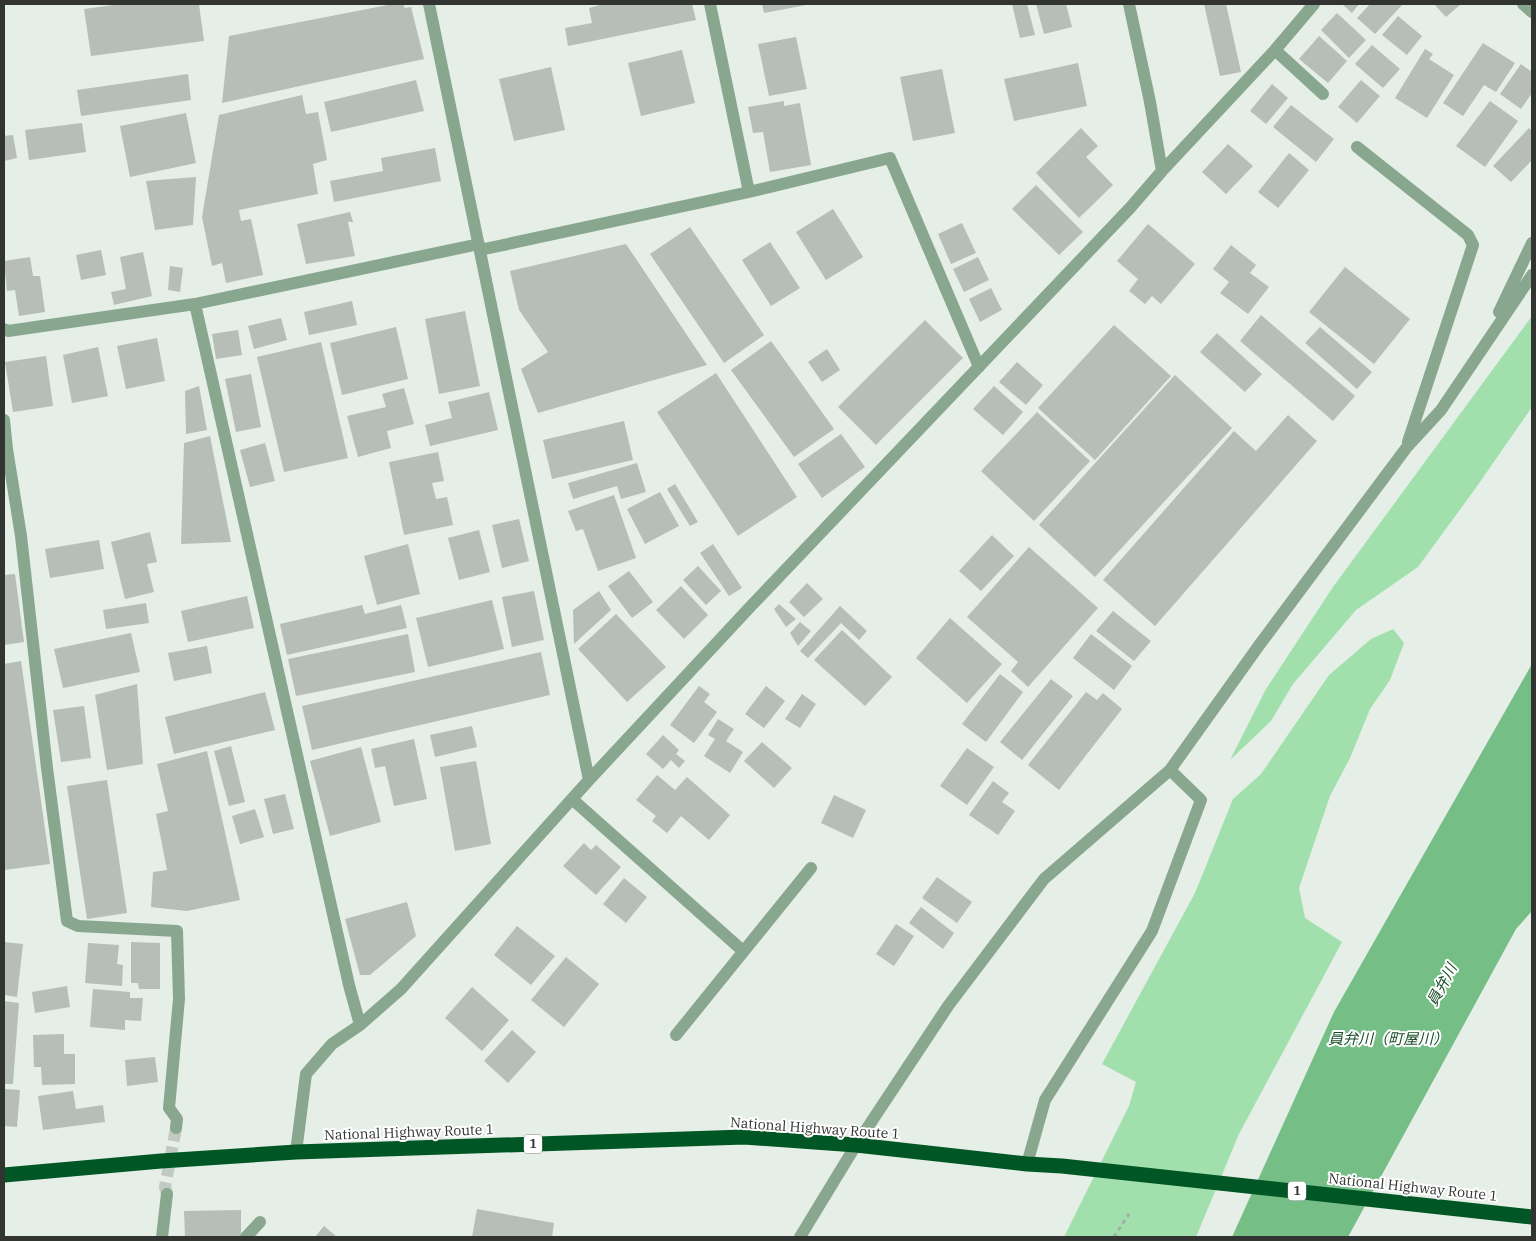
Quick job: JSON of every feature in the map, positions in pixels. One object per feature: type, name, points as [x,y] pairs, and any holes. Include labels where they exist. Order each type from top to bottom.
[{"type":"highway","name":"National Highway Route 1","points":[[4,1175],[161,1161],[296,1152],[744,1137],[856,1145],[1532,1217]]},
{"type":"street","points":[[428,4],[589,780]]},
{"type":"street","points":[[710,4],[749,192]]},
{"type":"street","points":[[1129,4],[1150,102],[1162,171]]},
{"type":"street","points":[[296,1152],[306,1074],[332,1044],[360,1025],[401,989],[589,780],[751,606],[1130,208],[1275,50],[1314,4]]},
{"type":"street","points":[[1523,4],[1532,12]]},
{"type":"street","points":[[1275,50],[1323,94]]},
{"type":"street","points":[[1357,147],[1468,235],[1473,245],[1407,447]]},
{"type":"street","points":[[4,329],[8,331],[195,304],[749,192],[890,158],[979,367]]},
{"type":"street","points":[[1481,351],[1532,242]]},
{"type":"street","points":[[800,1237],[856,1145],[948,1006],[1044,879],[1170,770],[1260,644],[1407,447],[1441,410],[1532,275]]},
{"type":"street","points":[[195,304],[349,985],[360,1025]]},
{"type":"street","points":[[4,420],[21,536],[47,768],[67,921],[78,926],[177,931],[179,1000],[169,1108],[177,1118],[176,1128]]},
{"type":"street","points":[[1027,1164],[1045,1100],[1152,931],[1201,800],[1170,770]]},
{"type":"street","points":[[572,799],[743,951]]},
{"type":"street","points":[[676,1036],[811,868]]},
{"type":"street","points":[[162,1237],[167,1194]]},
{"type":"street","points":[[246,1237],[260,1222]]},
{"type":"path","points":[[1114,1237],[1129,1214]]},
{"type":"shaded area","points":[[1532,316],[1532,407],[1418,567],[1356,610],[1293,684],[1271,721],[1230,760],[1266,689],[1333,587]]},
{"type":"shaded area","points":[[1393,629],[1404,643],[1390,680],[1370,709],[1350,758],[1330,796],[1299,888],[1305,918],[1342,942],[1239,1134],[1196,1237],[1064,1237],[1129,1106],[1136,1082],[1102,1064],[1195,893],[1233,799],[1261,774],[1329,675],[1371,639]]},
{"type":"water","name":"員弁川（町屋川）","points":[[1532,664],[1532,911],[1516,929],[1348,1237],[1232,1237],[1334,1012]]},
{"type":"building","points":[[121,4],[199,4],[204,41],[91,56],[84,9]]},
{"type":"building","points":[[393,4],[403,4],[405,8],[411,7],[424,59],[222,103],[229,36]]},
{"type":"building","points":[[600,4],[692,4],[696,20],[568,46],[565,28],[592,23],[589,8]]},
{"type":"building","points":[[762,4],[806,4],[806,5],[764,13]]},
{"type":"building","points":[[1012,4],[1027,4],[1035,35],[1020,38]]},
{"type":"building","points":[[1036,4],[1066,4],[1072,27],[1044,34]]},
{"type":"building","points":[[1204,4],[1226,4],[1241,72],[1220,76]]},
{"type":"building","points":[[1342,4],[1359,4],[1352,13]]},
{"type":"building","points":[[1370,4],[1403,4],[1375,34],[1357,18]]},
{"type":"building","points":[[1434,4],[1461,4],[1446,17]]},
{"type":"building","points":[[1337,13],[1366,40],[1349,58],[1321,30]]},
{"type":"building","points":[[1398,16],[1422,36],[1407,55],[1382,35]]},
{"type":"building","points":[[1319,36],[1347,61],[1328,83],[1299,59]]},
{"type":"building","points":[[796,37],[807,89],[769,96],[758,44]]},
{"type":"building","points":[[1483,43],[1515,63],[1496,92],[1484,85],[1463,116],[1443,103]]},
{"type":"building","points":[[1372,45],[1400,69],[1383,88],[1355,64]]},
{"type":"building","points":[[1425,49],[1433,54],[1429,59],[1454,75],[1427,118],[1395,98]]},
{"type":"building","points":[[682,50],[695,103],[641,116],[628,63]]},
{"type":"building","points":[[1078,63],[1087,106],[1014,121],[1004,79]]},
{"type":"building","points":[[1521,64],[1532,72],[1532,93],[1521,109],[1500,94]]},
{"type":"building","points":[[551,67],[565,130],[514,141],[499,79]]},
{"type":"building","points":[[942,69],[955,133],[913,141],[900,77]]},
{"type":"building","points":[[188,74],[191,100],[81,116],[77,90]]},
{"type":"building","points":[[416,80],[424,111],[331,132],[324,102]]},
{"type":"building","points":[[1361,80],[1380,96],[1357,123],[1338,107]]},
{"type":"building","points":[[1272,84],[1288,98],[1266,124],[1250,111]]},
{"type":"building","points":[[302,95],[306,114],[318,112],[327,160],[313,164],[318,194],[239,210],[241,221],[251,219],[263,275],[226,283],[222,263],[212,266],[202,217],[219,115]]},
{"type":"building","points":[[784,101],[784,106],[800,103],[811,165],[770,172],[763,132],[753,133],[748,107]]},
{"type":"building","points":[[1490,101],[1518,121],[1485,167],[1456,146]]},
{"type":"building","points":[[1291,105],[1334,139],[1316,162],[1273,127]]},
{"type":"building","points":[[186,113],[196,163],[130,177],[120,126]]},
{"type":"building","points":[[82,123],[86,152],[29,160],[25,130]]},
{"type":"building","points":[[1081,128],[1098,146],[1086,157],[1113,185],[1079,218],[1036,173]]},
{"type":"building","points":[[1529,128],[1532,131],[1532,160],[1511,182],[1493,166]]},
{"type":"building","points":[[13,135],[17,158],[4,161],[4,136]]},
{"type":"building","points":[[1228,144],[1253,166],[1226,194],[1202,172]]},
{"type":"building","points":[[435,148],[441,181],[334,202],[330,181],[383,171],[381,158]]},
{"type":"building","points":[[1289,153],[1309,170],[1278,208],[1258,192]]},
{"type":"building","points":[[196,177],[193,225],[155,230],[146,181]]},
{"type":"building","points":[[1036,185],[1083,232],[1059,255],[1012,209]]},
{"type":"building","points":[[833,209],[863,257],[826,280],[796,232]]},
{"type":"building","points":[[350,212],[353,222],[348,222],[355,256],[306,264],[297,224]]},
{"type":"building","points":[[962,223],[976,253],[951,264],[938,234]]},
{"type":"building","points":[[1148,224],[1195,264],[1161,304],[1152,296],[1145,304],[1129,291],[1138,279],[1117,261]]},
{"type":"building","points":[[690,227],[764,335],[724,363],[650,254]]},
{"type":"building","points":[[770,242],[800,288],[771,306],[742,260]]},
{"type":"building","points":[[626,244],[707,365],[538,413],[521,369],[548,352],[519,310],[510,271]]},
{"type":"building","points":[[1231,245],[1256,265],[1250,273],[1269,287],[1248,314],[1220,293],[1229,282],[1213,269]]},
{"type":"building","points":[[101,250],[106,275],[81,280],[76,255]]},
{"type":"building","points":[[143,252],[152,296],[114,305],[111,292],[126,289],[120,257]]},
{"type":"building","points":[[30,257],[33,276],[40,276],[45,312],[19,316],[15,290],[7,291],[4,261]]},
{"type":"building","points":[[978,257],[989,280],[964,292],[953,269]]},
{"type":"building","points":[[170,266],[183,268],[180,292],[168,290]]},
{"type":"building","points":[[1345,267],[1410,319],[1374,364],[1309,312]]},
{"type":"building","points":[[991,288],[1002,310],[980,322],[969,299]]},
{"type":"building","points":[[352,301],[357,325],[309,335],[304,312]]},
{"type":"building","points":[[465,311],[480,386],[439,394],[425,319]]},
{"type":"building","points":[[1261,315],[1355,396],[1333,421],[1240,341]]},
{"type":"building","points":[[281,318],[287,340],[254,349],[248,326]]},
{"type":"building","points":[[925,320],[963,358],[876,445],[838,407]]},
{"type":"building","points":[[1114,325],[1171,376],[1095,460],[1038,408]]},
{"type":"building","points":[[396,327],[408,379],[342,395],[330,343]]},
{"type":"building","points":[[1320,327],[1372,372],[1357,389],[1305,343]]},
{"type":"building","points":[[238,330],[242,355],[216,359],[212,334]]},
{"type":"building","points":[[1217,333],[1262,374],[1245,392],[1200,352]]},
{"type":"building","points":[[157,338],[165,381],[126,389],[117,346]]},
{"type":"building","points":[[771,341],[834,429],[794,457],[731,370]]},
{"type":"building","points":[[321,342],[348,458],[284,472],[257,357]]},
{"type":"building","points":[[98,347],[108,396],[72,403],[63,355]]},
{"type":"building","points":[[827,349],[840,370],[822,382],[808,362]]},
{"type":"building","points":[[46,356],[53,406],[13,412],[5,362]]},
{"type":"building","points":[[1017,362],[1043,385],[1026,405],[999,382]]},
{"type":"building","points":[[716,373],[797,497],[738,536],[657,412]]},
{"type":"building","points":[[251,374],[261,427],[236,432],[225,379]]},
{"type":"building","points":[[1175,375],[1232,428],[1095,577],[1039,525]]},
{"type":"building","points":[[199,386],[207,430],[186,434],[185,391]]},
{"type":"building","points":[[994,386],[1023,412],[1003,435],[973,409]]},
{"type":"building","points":[[404,388],[414,424],[387,431],[391,448],[358,457],[347,416],[386,407],[382,394]]},
{"type":"building","points":[[489,392],[498,430],[430,446],[425,425],[452,418],[448,402]]},
{"type":"building","points":[[1037,412],[1090,461],[1034,521],[981,471]]},
{"type":"building","points":[[1288,415],[1317,441],[1155,626],[1103,580],[1234,431],[1256,451]]},
{"type":"building","points":[[624,421],[633,460],[552,479],[543,440]]},
{"type":"building","points":[[841,434],[865,467],[822,498],[798,464]]},
{"type":"building","points":[[210,436],[231,542],[181,544],[184,443]]},
{"type":"building","points":[[265,443],[275,481],[250,487],[240,450]]},
{"type":"building","points":[[438,452],[444,481],[432,483],[436,499],[447,497],[453,525],[404,535],[389,462]]},
{"type":"building","points":[[637,463],[646,492],[621,499],[617,486],[573,499],[568,483]]},
{"type":"building","points":[[675,484],[698,522],[690,526],[667,489]]},
{"type":"building","points":[[660,492],[679,526],[645,544],[627,509]]},
{"type":"building","points":[[614,495],[636,558],[598,571],[583,529],[576,531],[568,511]]},
{"type":"building","points":[[519,519],[529,561],[502,568],[492,525]]},
{"type":"building","points":[[479,530],[490,572],[459,580],[448,538]]},
{"type":"building","points":[[150,532],[157,562],[147,564],[154,592],[125,599],[111,542]]},
{"type":"building","points":[[992,535],[1014,556],[981,591],[959,571]]},
{"type":"building","points":[[99,540],[104,569],[50,578],[45,549]]},
{"type":"building","points":[[408,544],[420,594],[377,605],[364,556]]},
{"type":"building","points":[[713,544],[742,588],[729,596],[700,553]]},
{"type":"building","points":[[1029,547],[1098,608],[1028,687],[1011,671],[1018,662],[967,617]]},
{"type":"building","points":[[698,566],[721,591],[706,605],[683,580]]},
{"type":"building","points":[[629,571],[653,602],[632,618],[608,586]]},
{"type":"building","points":[[15,574],[24,642],[4,645],[4,575]]},
{"type":"building","points":[[807,583],[823,599],[804,617],[789,602]]},
{"type":"building","points":[[681,586],[708,615],[684,639],[656,610]]},
{"type":"building","points":[[534,591],[544,640],[512,647],[502,597]]},
{"type":"building","points":[[599,591],[611,610],[574,644],[573,610]]},
{"type":"building","points":[[247,596],[254,628],[188,642],[181,611]]},
{"type":"building","points":[[492,600],[504,649],[428,667],[416,618]]},
{"type":"building","points":[[146,603],[149,623],[106,629],[103,610]]},
{"type":"building","points":[[779,604],[796,619],[786,627],[774,609]]},
{"type":"building","points":[[362,605],[365,614],[401,605],[407,628],[287,655],[280,624]]},
{"type":"building","points":[[840,606],[867,631],[859,640],[841,623],[808,658],[800,651]]},
{"type":"building","points":[[1113,611],[1151,641],[1134,661],[1096,631]]},
{"type":"building","points":[[616,614],[666,667],[627,702],[578,649]]},
{"type":"building","points":[[950,618],[1002,664],[967,703],[916,658]]},
{"type":"building","points":[[800,622],[811,631],[798,646],[790,633]]},
{"type":"building","points":[[842,630],[892,677],[865,706],[814,660]]},
{"type":"building","points":[[131,633],[140,672],[63,688],[54,649]]},
{"type":"building","points":[[408,634],[415,672],[296,696],[288,659]]},
{"type":"building","points":[[1091,634],[1132,666],[1114,690],[1073,658]]},
{"type":"building","points":[[207,646],[212,673],[174,681],[168,653]]},
{"type":"building","points":[[541,652],[550,695],[312,750],[302,706]]},
{"type":"building","points":[[21,661],[50,864],[4,870],[4,664]]},
{"type":"building","points":[[1000,674],[1023,692],[986,742],[962,724]]},
{"type":"building","points":[[1051,679],[1073,696],[1022,760],[1000,742]]},
{"type":"building","points":[[137,684],[143,764],[107,770],[95,695]]},
{"type":"building","points":[[699,686],[710,694],[704,702],[717,712],[694,743],[670,725]]},
{"type":"building","points":[[766,686],[785,701],[764,728],[745,714]]},
{"type":"building","points":[[265,692],[275,730],[174,754],[165,717]]},
{"type":"building","points":[[1086,692],[1097,700],[1103,693],[1122,709],[1059,790],[1028,765]]},
{"type":"building","points":[[802,694],[816,704],[800,728],[785,719]]},
{"type":"building","points":[[84,706],[91,758],[61,762],[53,710]]},
{"type":"building","points":[[718,719],[734,729],[726,741],[743,752],[730,773],[704,756],[715,739],[708,735]]},
{"type":"building","points":[[472,726],[477,747],[435,757],[430,735]]},
{"type":"building","points":[[663,735],[679,750],[676,754],[685,761],[679,768],[671,760],[663,769],[646,754]]},
{"type":"building","points":[[414,739],[427,799],[394,806],[385,766],[375,768],[371,749]]},
{"type":"building","points":[[762,742],[792,768],[774,788],[744,761]]},
{"type":"building","points":[[231,746],[245,802],[229,806],[214,751]]},
{"type":"building","points":[[361,747],[381,822],[330,836],[310,761]]},
{"type":"building","points":[[967,748],[994,767],[967,805],[940,786]]},
{"type":"building","points":[[207,751],[240,900],[187,911],[151,907],[153,872],[167,870],[156,814],[168,811],[157,764]]},
{"type":"building","points":[[476,761],[491,844],[455,851],[440,767]]},
{"type":"building","points":[[657,775],[675,790],[687,777],[730,815],[709,840],[681,816],[667,833],[652,821],[656,816],[636,800]]},
{"type":"building","points":[[107,780],[127,913],[87,919],[67,786]]},
{"type":"building","points":[[993,781],[1009,793],[1002,802],[1015,811],[998,835],[969,815]]},
{"type":"building","points":[[285,794],[294,829],[273,834],[264,799]]},
{"type":"building","points":[[834,795],[866,810],[853,838],[821,823]]},
{"type":"building","points":[[255,809],[264,837],[240,844],[232,816]]},
{"type":"building","points":[[584,843],[591,850],[596,845],[621,867],[596,895],[563,866]]},
{"type":"building","points":[[937,877],[972,902],[957,923],[922,898]]},
{"type":"building","points":[[624,878],[647,897],[626,923],[603,904]]},
{"type":"building","points":[[407,902],[416,936],[370,975],[360,975],[345,919]]},
{"type":"building","points":[[921,907],[954,933],[943,949],[909,923]]},
{"type":"building","points":[[896,924],[914,936],[894,966],[876,954]]},
{"type":"building","points":[[517,926],[555,956],[531,985],[494,955]]},
{"type":"building","points":[[4,942],[23,944],[17,997],[4,995]]},
{"type":"building","points":[[131,942],[160,943],[160,989],[139,989],[138,983],[131,983]]},
{"type":"building","points":[[88,943],[119,945],[117,964],[123,965],[122,986],[85,983]]},
{"type":"building","points":[[566,957],[599,984],[564,1027],[531,1000]]},
{"type":"building","points":[[67,986],[70,1007],[35,1013],[32,992]]},
{"type":"building","points":[[472,987],[509,1020],[482,1051],[445,1018]]},
{"type":"building","points":[[93,989],[130,992],[130,998],[143,998],[141,1021],[125,1020],[125,1030],[90,1027]]},
{"type":"building","points":[[4,1001],[19,1003],[13,1084],[4,1084]]},
{"type":"building","points":[[512,1030],[536,1052],[508,1083],[484,1061]]},
{"type":"building","points":[[64,1034],[64,1054],[75,1054],[75,1084],[42,1085],[41,1067],[34,1067],[33,1035]]},
{"type":"building","points":[[155,1057],[158,1082],[127,1086],[125,1060]]},
{"type":"building","points":[[4,1089],[20,1090],[17,1127],[4,1126]]},
{"type":"building","points":[[73,1091],[76,1109],[103,1105],[105,1122],[43,1130],[38,1096]]},
{"type":"building","points":[[477,1209],[554,1223],[552,1237],[472,1237]]},
{"type":"building","points":[[241,1210],[241,1237],[185,1237],[184,1211]]},
{"type":"building","points":[[324,1226],[337,1237],[315,1237]]},
{"type":"tunnel","points":[[167,1194],[165,1187],[176,1128]]},
{"type":"water label","name":"員弁川","points":[[1442,985]]}]
